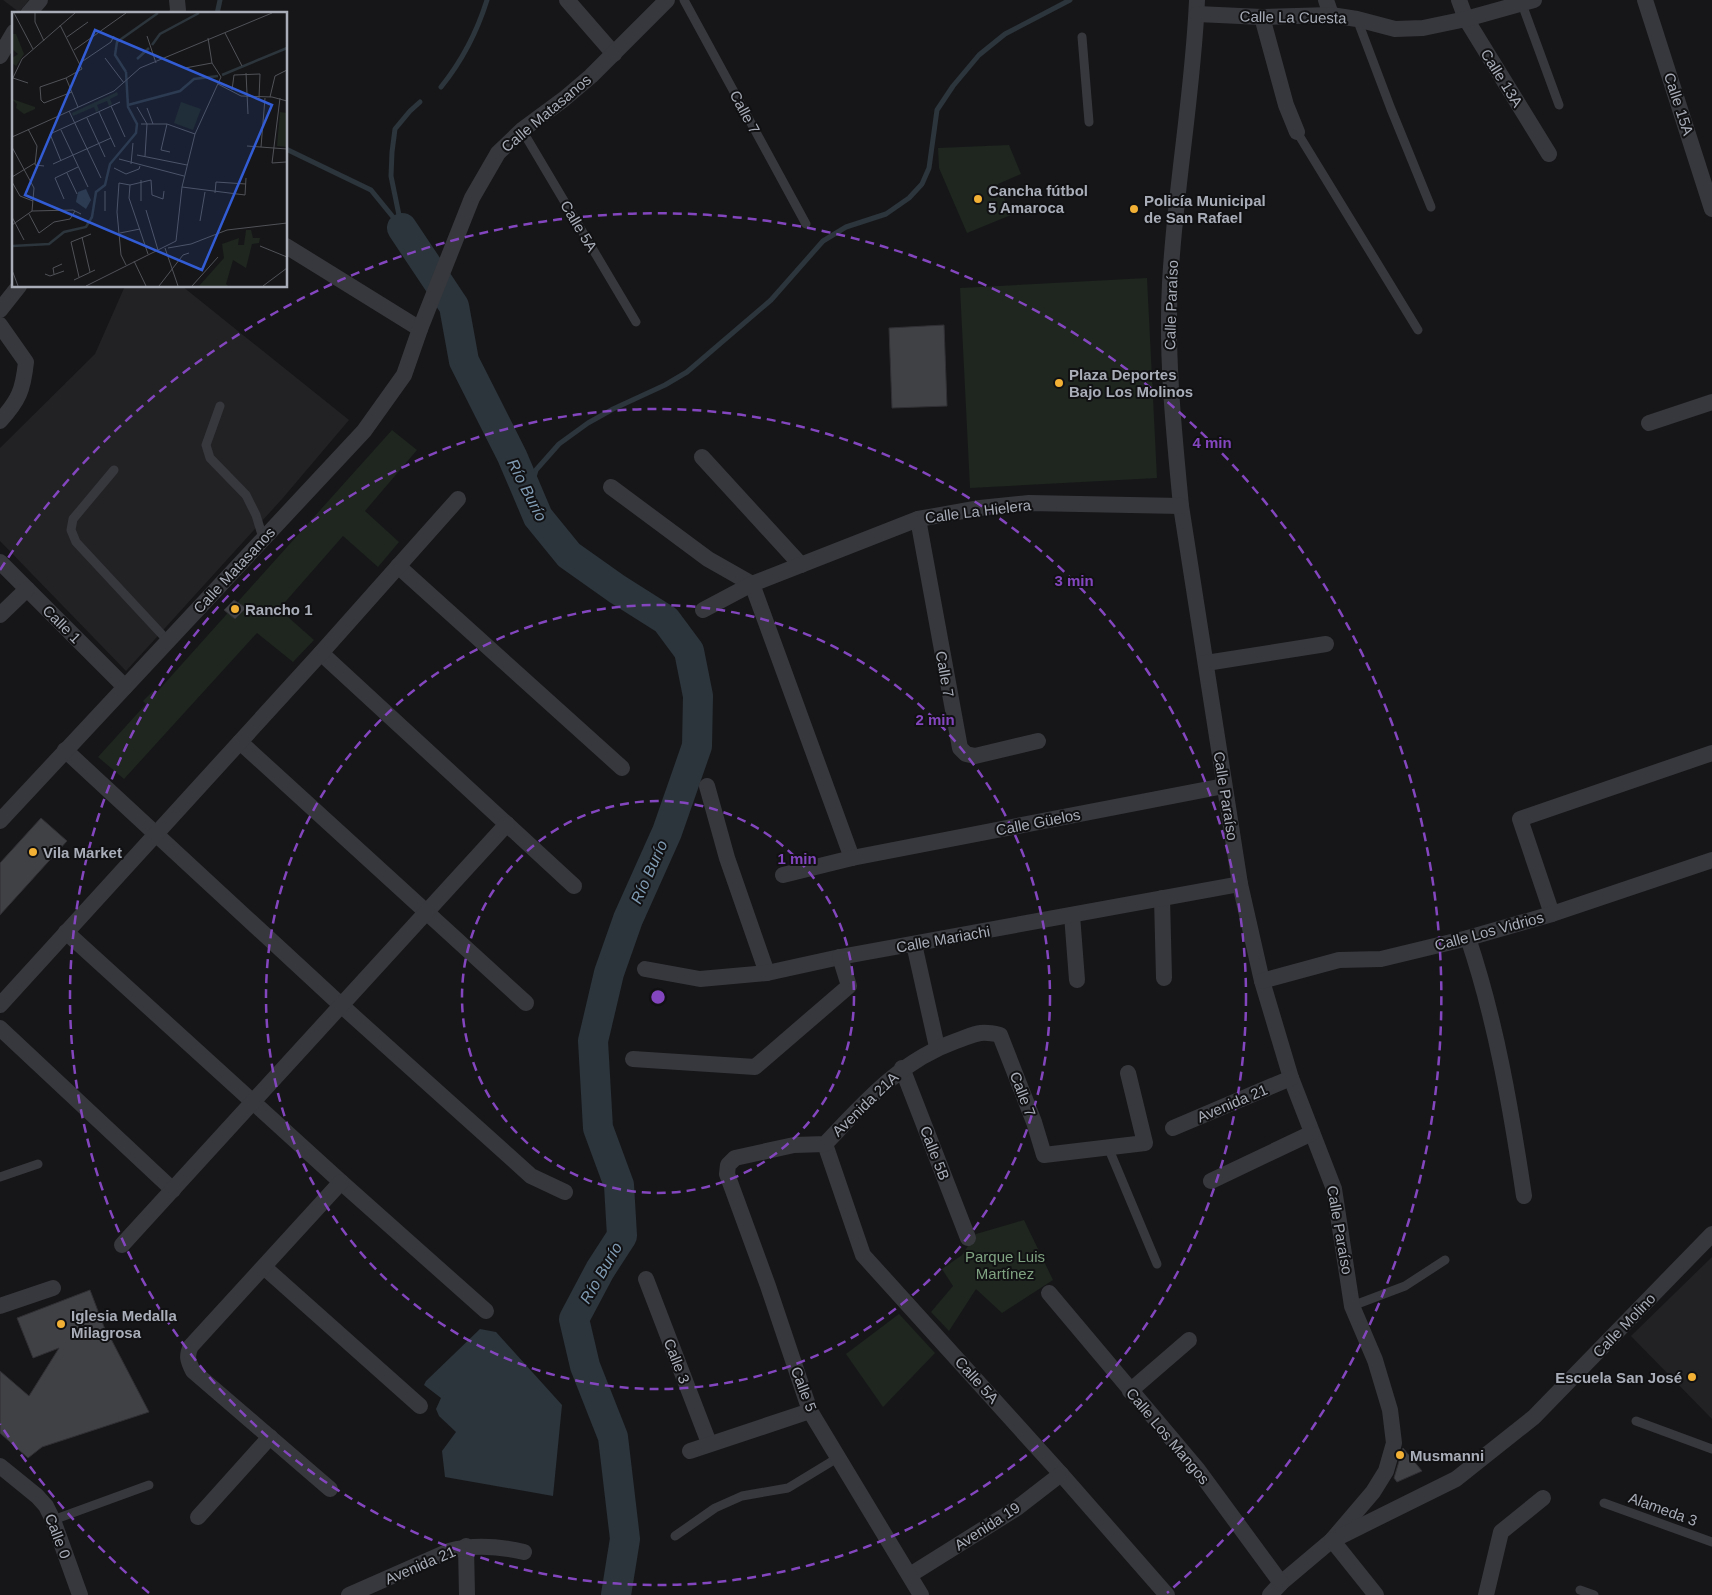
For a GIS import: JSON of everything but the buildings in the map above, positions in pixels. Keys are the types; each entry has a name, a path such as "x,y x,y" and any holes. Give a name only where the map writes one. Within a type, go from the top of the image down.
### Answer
{"street":[{"path":"30,12 40,0"},
{"path":"566,0 614,54"},
{"name":"Calle Matasanos","path":"0,821 364,431 404,376 472,198 498,153 522,130 564,99 614,54 667,0"},
{"name":"Calle 13A","path":"1459,0 1466,19 1549,154"},
{"name":"Calle 15A","path":"1645,0 1712,209"},
{"name":"Calle La Cuesta","path":"1197,7 1262,17 1329,7 1357,19 1395,29 1423,28 1466,19 1528,2"},
{"name":"Calle Paraíso","path":"1197,7 1170,282 1169,339 1181,506 1240,884 1262,981 1291,1078 1334,1189 1352,1306 1375,1360 1390,1410 1394,1443 1386,1471 1373,1492 1332,1540"},
{"path":"1262,17 1286,105 1298,132"},
{"path":"0,56 12,35"},
{"path":"288,247 420,330"},
{"path":"0,310 17,288"},
{"path":"0,325 26,362 24,386 13,407 0,421"},
{"path":"1649,422 1712,402"},
{"path":"702,457 801,565"},
{"path":"611,487 708,559 752,584 852,858"},
{"path":"0,1005 321,653 458,499"},
{"name":"Calle La Hielera","path":"703,610 752,584 918,519 980,508 1029,503 1181,506"},
{"name":"Calle 7","path":"918,519 960,748 966,754 975,756 1038,741"},
{"name":"Calle 1","path":"0,562 125,686"},
{"path":"398,566 622,768"},
{"path":"0,615 27,589"},
{"path":"1206,663 1326,644"},
{"path":"321,653 574,886"},
{"path":"240,742 526,1003"},
{"path":"65,750 342,1006 531,1176 565,1192"},
{"path":"1552,914 1520,819 1712,753"},
{"path":"708,786 727,858 767,973"},
{"name":"Calle Güelos","path":"783,875 852,858 1224,786"},
{"path":"122,1245 507,824"},
{"name":"Calle Los Vidrios","path":"1262,981 1339,960 1381,959 1468,938 1552,914 1712,860"},
{"name":"Calle Mariachi","path":"645,969 700,978 767,973 840,957 1240,884"},
{"path":"1162,898 1164,978"},
{"path":"1072,915 1077,980"},
{"path":"66,932 486,1311"},
{"path":"1468,938 1478,966 1509,1099 1524,1196"},
{"path":"914,944 937,1047"},
{"path":"633,1059 755,1067 849,986 840,957"},
{"path":"0,1028 173,1190"},
{"name":"Avenida 21A","path":"728,1165 735,1158 786,1147 825,1144 884,1082 902,1068 937,1047 983,1031 1000,1035"},
{"name":"Calle 7","path":"1000,1035 1034,1122 1044,1155 1108,1147"},
{"name":"Calle 5B","path":"902,1068 968,1238"},
{"path":"1108,1147 1145,1143 1128,1073"},
{"name":"Avenida 21","path":"1173,1128 1291,1078"},
{"path":"1211,1181 1312,1133"},
{"name":"Calle 5A","path":"825,1144 863,1254 1167,1595"},
{"name":"Calle 5","path":"728,1165 727,1174 768,1286 810,1410 922,1595"},
{"path":"330,1489 193,1371 187,1354 192,1346 341,1182"},
{"name":"Calle Molino","path":"1332,1540 1456,1479 1534,1417 1712,1234"},
{"path":"264,1267 420,1406"},
{"name":"Calle 3","path":"646,1279 709,1443"},
{"path":"0,1306 53,1288"},
{"name":"Calle Los Mangos","path":"1049,1293 1198,1470 1281,1583"},
{"path":"1130,1391 1189,1340"},
{"path":"690,1450 810,1410"},
{"path":"198,1517 270,1437"},
{"name":"Calle 0","path":"0,1466 37,1496 46,1506 53,1520 80,1595"},
{"name":"Avenida 19","path":"910,1575 1018,1508 1061,1474"},
{"path":"1486,1595 1501,1532 1543,1498"},
{"path":"1270,1595 1281,1583 1332,1540 1376,1595"},
{"path":"466,1546 467,1595"},
{"name":"Avenida 21","path":"349,1595 449,1551 466,1546 501,1547 524,1552"}],"lane":[{"name":"Calle 7","path":"684,0 806,224"},
{"path":"1528,2 1559,105"},
{"path":"1357,19 1431,207"},
{"path":"1082,37 1089,122"},
{"name":"Calle 5A","path":"522,130 636,322"},
{"path":"1298,132 1418,330"},
{"path":"220,406 206,445 210,458 246,495 256,515 263,538"},
{"path":"114,470 73,519 71,530 76,542 168,641"},
{"path":"1108,1147 1157,1264"},
{"path":"0,1177 38,1164"},
{"path":"1352,1306 1405,1286 1444,1260"},
{"path":"1636,1422 1712,1449"},
{"path":"675,1536 715,1508 742,1496 788,1488 839,1456"},
{"path":"53,1520 150,1485"},
{"name":"Alameda 3","path":"1604,1503 1712,1542"},
{"path":"1580,1590 1594,1595"}],"shaded area":[{"path":"3,0 29,0 19,12"},
{"path":"124,288 184,288 349,420 282,499 126,671 0,541 0,448 95,354"},
{"name":"Escuela San José","path":"1712,1257 1712,1419 1631,1336"},
{"path":"480,1329 496,1332 562,1405 553,1496 445,1477 442,1451 456,1432 439,1416 436,1409 441,1398 424,1385"}],"green space":[{"name":"Cancha fútbol 5 Amaroca","path":"1009,145 1021,174 998,184 1011,215 967,233 939,168 938,148"},
{"name":"Plaza Deportes Bajo Los Molinos","path":"1147,278 1157,478 970,488 960,288"},
{"path":"392,430 417,450 365,511 399,542 378,567 343,536 279,609 314,640 293,662 257,633 124,779 98,757 146,704 143,701 153,691 156,693"},
{"name":"Parque Luis Martínez","path":"1024,1220 1053,1280 1002,1313 976,1289 949,1331 931,1312 953,1286 942,1269 962,1255 976,1234"},
{"path":"899,1314 935,1353 883,1407 846,1354"}],"waterway":[{"path":"217,12 220,0"},
{"path":"441,87 456,67 468,46 487,0"},
{"path":"529,495 536,470 559,444 588,423 687,372 771,300 823,241 846,227 886,214 909,198 922,184 929,168 937,110 953,86 979,55 1005,34 1070,0"},
{"path":"401,225 391,176 395,129 420,102"},
{"path":"288,150 371,190 402,228"},
{"name":"Río Burío","path":"402,228 454,306 464,361 512,456 538,517 569,555 617,589 666,620 689,651 698,696 697,746 667,832 628,919 609,973 593,1041 598,1128 619,1185 622,1236 600,1270 574,1319 585,1366 613,1437 625,1539 616,1595"}],"place":[{"name":"Cancha fútbol 5 Amaroca","path":"978,199"},
{"name":"Policía Municipal de San Rafael","path":"1134,209"},
{"name":"Plaza Deportes Bajo Los Molinos","path":"1059,383"},
{"name":"Rancho 1","path":"235,609"},
{"name":"Vila Market","path":"33,852"},
{"name":"Iglesia Medalla Milagrosa","path":"61,1324"},
{"name":"Escuela San José","path":"1692,1377"},
{"name":"Musmanni","path":"1400,1455"}]}
